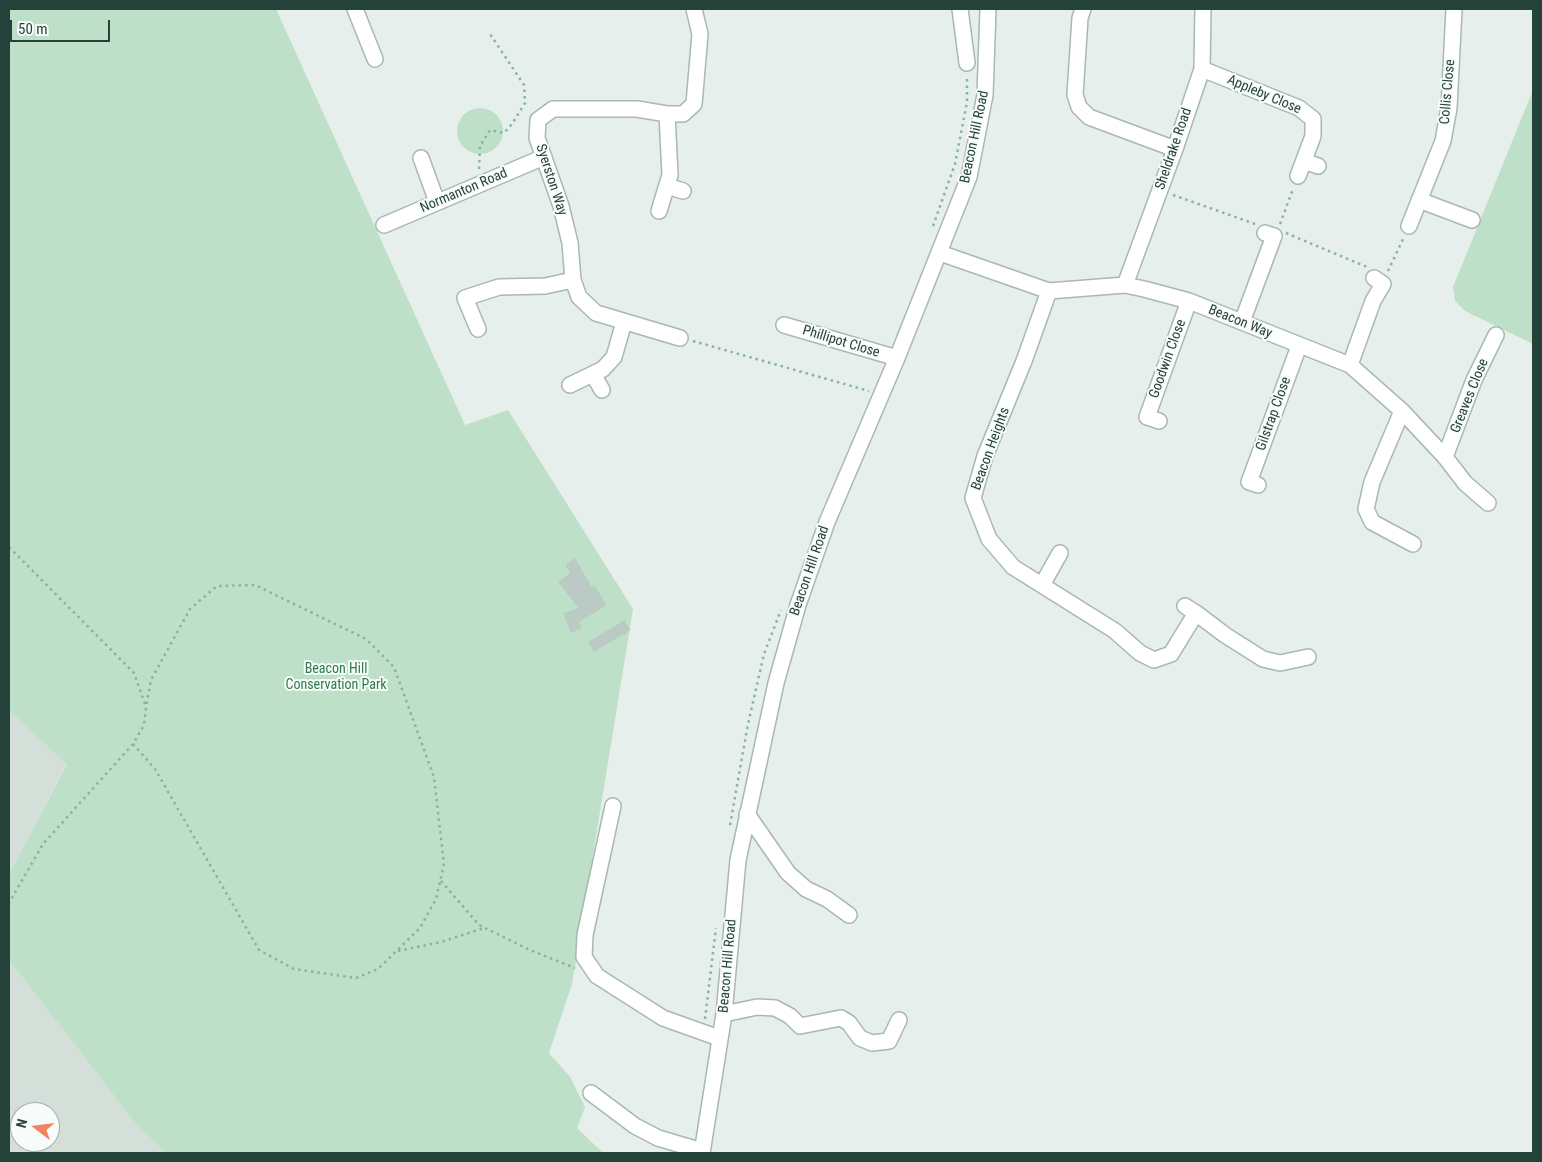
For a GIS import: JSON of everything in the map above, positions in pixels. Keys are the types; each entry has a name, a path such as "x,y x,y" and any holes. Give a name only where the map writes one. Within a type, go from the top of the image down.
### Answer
{"street":[{"name":"Syerston Way","path":"680,338 596,313 579,297 573,280 570,242 561,206 537,138 538,120 552,109 637,109 667,114 683,114 694,104 700,34 694,9"},
{"path":"960,9 967,62"},
{"name":"Beacon Hill Road","path":"702,1152 724,1014 738,860 766,720 798,605 827,522 897,358 969,177 985,95 988,9"},
{"path":"1083,9 1080,18 1075,95 1079,107 1089,116 1175,150"},
{"name":"Sheldrake Road","path":"1125,285 1175,150 1202,69 1203,9"},
{"name":"Collis Close","path":"1409,226 1442,141 1450,108 1454,9"},
{"path":"357,13 375,58"},
{"name":"Appleby Close","path":"1202,69 1300,108 1313,119 1314,136 1298,176"},
{"path":"659,211 670,175 667,114"},
{"name":"Normanton Road","path":"384,225 544,157"},
{"path":"421,158 437,202"},
{"path":"1304,161 1318,166"},
{"path":"667,186 683,191"},
{"path":"1419,200 1472,220"},
{"path":"1242,322 1274,236"},
{"name":"Beacon Way","path":"940,253 1048,291 1125,285 1189,301 1350,365 1402,411 1445,457 1465,483 1488,504"},
{"path":"478,329 462,290 545,286 573,280"},
{"path":"1350,365 1374,301 1379,280"},
{"name":"Beacon Heights","path":"1048,291 1024,361 985,456 974,498 989,539 1013,567 1115,631 1140,653 1154,660 1171,654 1196,613 1225,635 1263,659 1280,663 1308,657"},
{"name":"Goodwin Close","path":"1147,417 1189,301"},
{"path":"570,385 603,369 614,357 624,322"},
{"name":"Phillipot Close","path":"784,325 897,358"},
{"name":"Greaves Close","path":"1445,457 1474,380 1496,335"},
{"name":"Gilstrap Close","path":"1248,482 1299,346"},
{"path":"593,374 602,390"},
{"path":"1402,411 1372,482 1366,509 1372,522 1413,544"},
{"path":"1042,586 1060,554"},
{"path":"613,806 585,935 584,956 597,976 663,1018 719,1038"},
{"path":"747,814 788,873 806,889 827,899 849,915"},
{"path":"724,1014 757,1007 775,1008 782,1011 800,1026 841,1018 849,1023 860,1038 872,1043 889,1041 899,1020"},
{"path":"591,1093 634,1126 658,1138 702,1152"}],"path":[{"path":"482,183 479,169 480,146 490,130 504,133 525,103 524,85 490,34"},
{"path":"1298,176 1278,230 1379,280 1409,226"},
{"path":"1160,190 1262,226 1274,236"},
{"path":"680,338 881,395"},
{"path":"9,548 134,673 146,707"},
{"path":"9,903 42,844 133,744 144,725 151,680 190,609 218,586 255,585 366,639 394,667 434,777 444,864 436,899 420,928 378,970 356,978 294,968 259,950 155,768 133,744"},
{"path":"441,881 479,925 530,950 597,976"},
{"path":"396,951 441,942 484,928"}],"shaded area":[{"path":"9,711 67,763 9,874"},
{"path":"9,960 136,1124 166,1153 9,1153"}],"green space":[{"name":"Beacon Hill Conservation Park","path":"9,9 276,9 465,425 508,410 633,609 572,984 549,1053 570,1077 585,1107 577,1128 603,1153 166,1153 136,1124 9,960 9,874 67,764 9,711"},
{"path":"1533,90 1533,344 1465,311 1455,301 1453,287"},
{"path":"480,108 493,112 499,118 503,131 499,144 493,150 480,154 467,150 461,144 457,131 461,118 467,112"}],"building":[{"path":"575,559 591,587 594,586 606,605 578,622 581,628 571,632 564,614 579,608 559,582 571,573 566,565"},
{"path":"624,621 630,630 594,651 589,642"}]}
